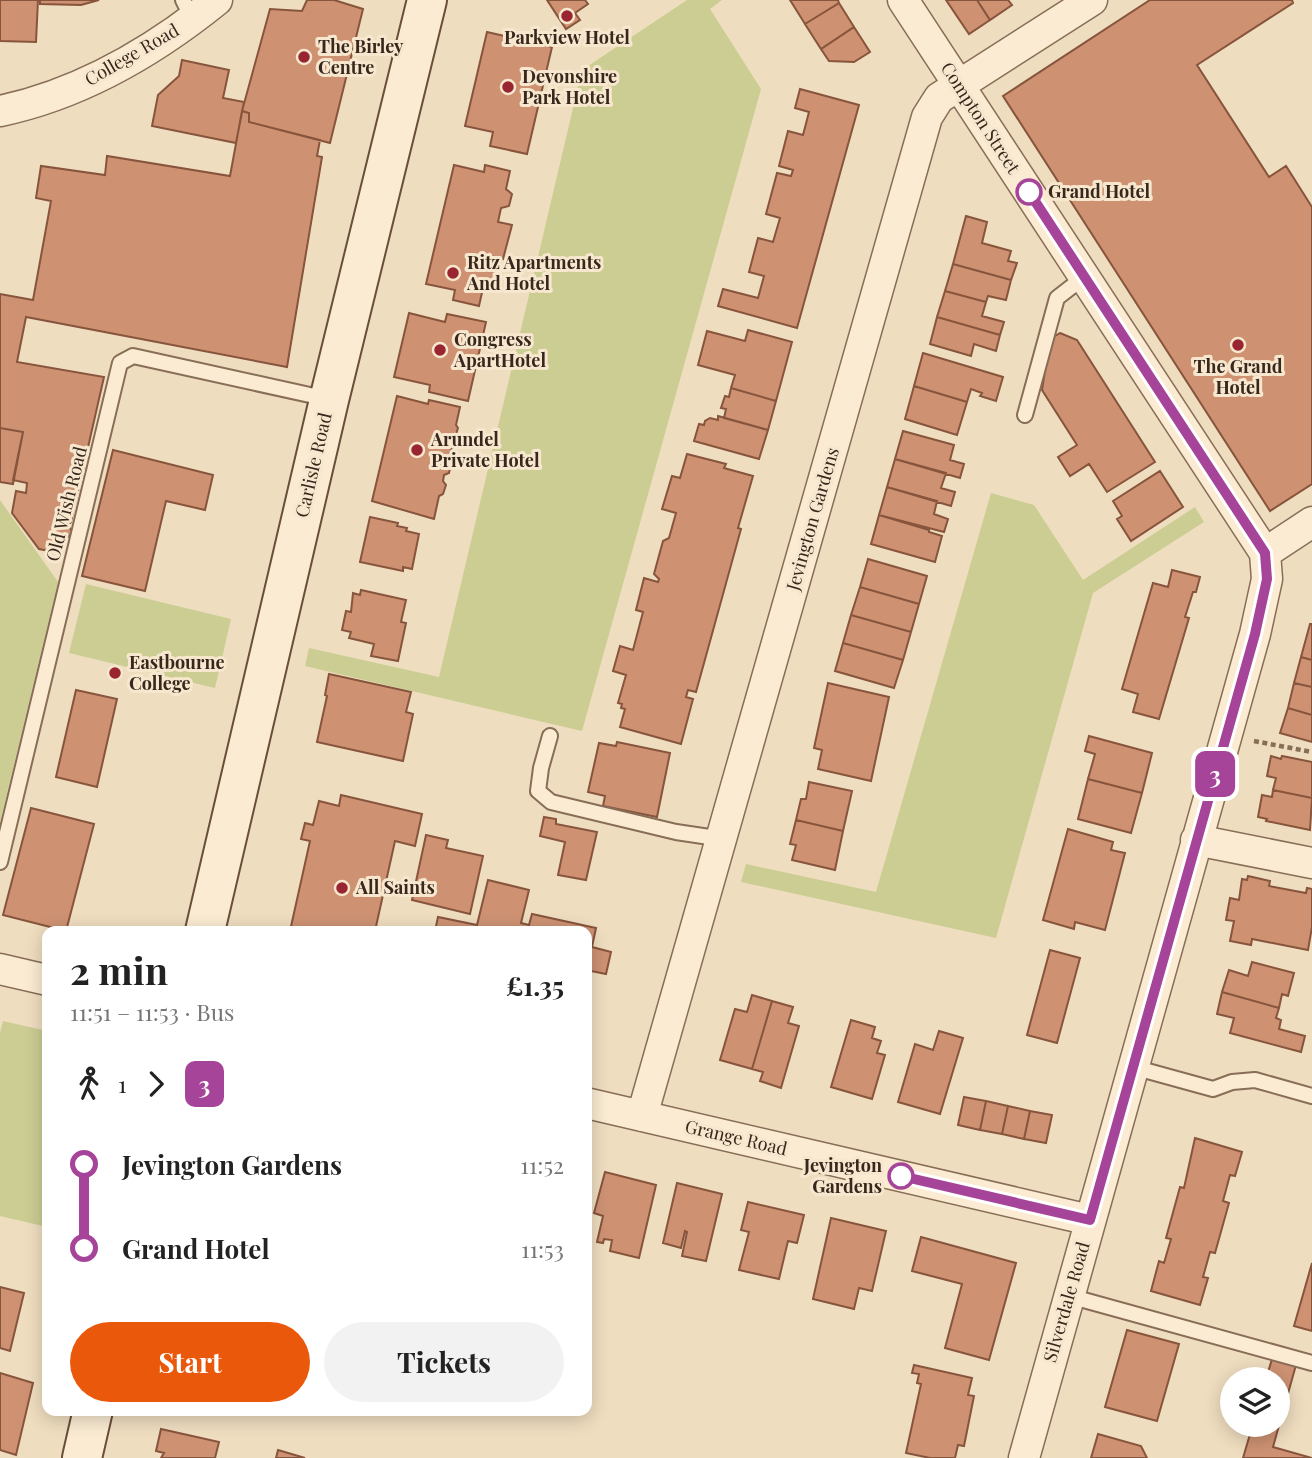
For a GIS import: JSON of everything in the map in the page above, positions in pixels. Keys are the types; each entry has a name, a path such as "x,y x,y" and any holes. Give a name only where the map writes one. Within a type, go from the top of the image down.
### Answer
{"street":[{"name":"College Road","path":"0,111 60,94 105,75 188,10 217,0"},
{"name":"Carlisle Road","path":"206,926 329,400 427,0"},
{"name":"Compton Street","path":"903,0 1265,553"},
{"name":"Jevington Gardens","path":"642,1116 927,117 939,98 1092,0"},
{"path":"1265,553 1312,522"},
{"name":"Silverdale Road","path":"1024,1458 1262,606 1267,579 1265,553"},
{"path":"1196,840 1312,863"},
{"path":"0,970 42,979"},
{"name":"Grange Road","path":"592,1104 1090,1220"},
{"path":"82,1458 92,1416"}],"lane":[{"path":"1025,415 1057,298 1084,277"},
{"name":"Old Wish Road","path":"0,862 120,363 133,356 329,400"},
{"path":"550,736 538,791 551,802 676,832 723,839"},
{"path":"1133,1067 1213,1089 1233,1082 1255,1080 1312,1096"},
{"path":"1069,1296 1312,1363"}],"path":[{"path":"1226,736 1312,752"}],"green space":[{"path":"687,0 722,0 710,9 761,89 582,731 305,666 309,648 439,677 582,70"},
{"path":"991,493 1034,505 1083,580 1195,507 1204,522 1093,593 996,938 741,882 746,864 876,892"},
{"path":"0,500 58,582 0,822"},
{"path":"86,584 231,619 215,688 69,653"},
{"path":"3,1021 42,1030 42,1226 0,1216 0,1033"}],"building":[{"path":"0,0 38,0 36,42 0,41"},
{"path":"40,0 99,0 81,5 40,4"},
{"name":"The Birley Centre","path":"307,0 334,0 363,9 330,143 249,122 249,113 242,111 270,9 302,11"},
{"name":"Parkview Hotel","path":"547,0 585,0 588,4 575,13 580,20 566,29"},
{"path":"790,0 838,0 839,3 805,24"},
{"path":"946,0 977,0 990,20 969,34"},
{"path":"977,0 1008,0 1012,5 990,20"},
{"name":"The Grand Hotel","path":"1150,0 1292,0 1293,3 1197,65 1269,177 1286,166 1312,207 1312,484 1270,511 1003,96"},
{"path":"839,3 854,27 821,49 805,24"},
{"path":"854,27 870,52 854,62 829,61 821,49"},
{"name":"Devonshire Park Hotel","path":"487,32 552,47 527,154 490,146 493,132 465,126"},
{"path":"182,60 229,70 223,98 244,102 236,143 152,126 158,95 179,76"},
{"path":"800,89 859,105 797,328 718,306 723,289 758,298 764,276 749,272 758,238 773,242 780,218 766,214 777,173 791,176 793,170 779,166 788,131 803,135 809,112 795,108"},
{"path":"242,111 249,113 249,122 320,140 317,156 322,157 287,367 26,317 17,362 104,377 71,522 68,525 73,533 49,551 39,549 12,513 16,491 26,493 27,483 13,480 23,432 0,428 0,294 33,300 51,201 36,198 41,166 105,175 107,156 230,176"},
{"path":"454,165 484,172 485,165 510,171 506,189 512,194 509,206 501,208 498,222 512,225 503,259 490,256 488,266 496,272 494,282 483,288 479,306 453,300 455,290 426,284"},
{"path":"966,216 987,222 982,243 1011,251 1008,261 1017,263 1011,280 953,264"},
{"path":"953,264 1011,280 1006,300 988,296 986,302 945,291"},
{"path":"945,291 986,302 982,316 1004,322 1000,335 937,317"},
{"name":"Congress ApartHotel","path":"409,313 445,322 447,314 486,322 468,401 429,392 430,385 394,377"},
{"path":"937,317 1000,335 996,351 974,344 971,356 930,344"},
{"path":"748,330 792,342 776,401 731,388 735,375 698,365 707,331 745,341"},
{"path":"1060,333 1077,340 1155,462 1107,492 1089,464 1070,476 1058,457 1077,445 1042,390 1050,339"},
{"path":"923,353 1003,377 996,401 980,396 982,393 971,389 967,402 914,386"},
{"path":"914,386 967,402 957,435 905,419"},
{"path":"731,388 776,401 768,430 724,418 726,409 721,408 725,396 729,397"},
{"name":"Arundel Private Hotel","path":"397,396 428,404 429,400 460,407 456,425 458,428 448,460 451,464 449,473 444,475 443,481 446,485 443,494 439,496 434,519 372,501"},
{"path":"718,416 768,430 759,459 694,441 699,424 704,425 710,418 718,420"},
{"path":"0,428 23,432 13,484 0,482"},
{"path":"903,431 954,445 950,460 964,464 960,478 895,459"},
{"path":"113,450 213,475 205,510 166,501 145,591 82,576"},
{"path":"687,454 726,464 724,468 753,476 696,692 688,690 686,697 693,699 681,744 620,727 625,709 618,703 626,675 613,671 620,646 633,650 643,612 636,610 644,578 658,582 659,579 654,574 663,541 669,538 676,513 662,509 672,476 680,478"},
{"path":"895,459 946,473 941,488 955,492 951,506 887,487"},
{"path":"1160,471 1183,507 1131,541 1117,519 1122,516 1113,501"},
{"path":"887,487 937,501 934,514 948,519 944,532 879,515"},
{"path":"879,515 942,536 935,562 871,544"},
{"path":"370,517 398,523 397,526 407,528 406,531 419,534 412,569 403,567 403,571 360,562"},
{"path":"868,559 927,576 919,604 860,587"},
{"path":"1172,570 1200,577 1185,617 1189,618 1159,719 1133,712 1138,694 1122,689 1153,583 1168,587"},
{"path":"860,587 919,604 911,632 851,615"},
{"path":"361,590 406,600 401,622 406,623 398,661 371,656 374,644 349,638 351,632 342,630 346,611 351,612 353,593 360,595"},
{"path":"851,615 911,632 903,660 843,643"},
{"path":"1312,624 1312,660 1301,657"},
{"path":"843,643 903,660 894,688 835,671"},
{"path":"1301,657 1312,660 1312,687 1294,683"},
{"path":"329,674 411,692 406,712 413,714 403,761 317,742"},
{"path":"828,683 889,697 871,781 818,769 822,750 814,748"},
{"path":"1294,683 1312,687 1312,715 1288,708"},
{"path":"76,690 117,699 97,787 56,777"},
{"path":"1288,708 1312,715 1312,742 1280,733"},
{"path":"1089,736 1152,753 1142,793 1088,779 1095,754 1085,751"},
{"path":"617,742 670,753 657,817 603,806 605,796 588,792 599,743 616,746"},
{"path":"1271,756 1312,762 1312,798 1273,790 1276,778 1267,776"},
{"path":"1088,779 1142,793 1131,833 1078,819"},
{"path":"809,782 852,791 843,831 796,820 801,799 806,799"},
{"path":"1273,790 1312,798 1310,830 1258,817 1262,795 1272,797"},
{"name":"All Saints","path":"341,795 422,814 415,846 395,841 376,926 291,926 310,841 301,839 305,823 313,825 319,801 339,806"},
{"path":"31,808 94,824 67,926 46,926 3,915"},
{"path":"544,817 556,819 556,824 597,832 586,880 558,875 565,842 540,836"},
{"path":"796,820 843,831 835,870 792,860 796,845 790,844"},
{"path":"1068,829 1113,842 1111,850 1125,853 1105,930 1075,922 1074,929 1043,920"},
{"path":"426,835 448,840 446,848 483,856 470,914 412,900"},
{"path":"1248,876 1270,881 1269,886 1306,893 1307,888 1312,889 1312,927 1308,950 1252,939 1251,945 1230,941 1234,921 1226,920 1230,898 1239,900 1242,879 1247,880"},
{"path":"488,880 529,890 521,923 529,925 532,914 587,926 436,926 438,917 477,925"},
{"path":"592,927 596,928 592,947"},
{"path":"592,947 611,952 606,974 592,971"},
{"path":"1050,950 1080,958 1057,1043 1027,1035"},
{"path":"1252,962 1294,973 1288,996 1282,994 1279,1008 1222,992 1229,970 1248,976"},
{"path":"1222,992 1279,1008 1276,1018 1281,1020 1279,1029 1305,1036 1301,1052 1230,1033 1234,1018 1217,1014"},
{"path":"752,995 772,1001 752,1069 720,1060 735,1009 747,1012"},
{"path":"772,1001 793,1007 788,1023 799,1026 781,1088 760,1081 763,1072 752,1069"},
{"path":"851,1020 875,1027 872,1038 881,1041 877,1053 885,1055 872,1099 831,1087"},
{"path":"939,1031 963,1038 940,1114 898,1102 915,1044 933,1050"},
{"path":"964,1097 986,1101 980,1130 958,1125"},
{"path":"986,1101 1008,1106 1002,1134 980,1130"},
{"path":"1008,1106 1030,1111 1024,1139 1002,1134"},
{"path":"1030,1111 1052,1115 1046,1143 1024,1139"},
{"path":"1195,1138 1242,1152 1235,1176 1230,1175 1223,1201 1229,1203 1215,1253 1210,1252 1203,1277 1208,1278 1200,1305 1151,1291 1159,1261 1164,1263 1171,1239 1166,1238 1180,1187 1184,1188"},
{"path":"605,1172 656,1185 639,1258 610,1251 612,1240 597,1242 603,1216 594,1213"},
{"path":"677,1183 722,1194 706,1261 682,1256 687,1232 685,1231 681,1248 663,1243"},
{"path":"748,1202 804,1215 797,1243 788,1241 779,1279 739,1270 749,1232 741,1230"},
{"path":"831,1218 886,1231 872,1291 859,1288 854,1309 813,1299"},
{"path":"921,1237 1016,1263 989,1360 945,1348 962,1284 912,1271"},
{"path":"1312,1263 1312,1331 1294,1326"},
{"path":"0,1287 24,1293 10,1351 0,1348"},
{"path":"1127,1330 1179,1344 1157,1421 1105,1407"},
{"path":"1272,1359 1296,1365 1290,1386 1290,1367 1270,1367"},
{"path":"914,1365 972,1378 968,1395 974,1396 964,1446 958,1445 955,1458 930,1458 906,1453 921,1384 917,1383 919,1374 912,1373"},
{"path":"0,1373 33,1383 16,1455 0,1450"},
{"path":"161,1429 219,1442 215,1458 161,1458 164,1453 156,1451"},
{"path":"1098,1434 1141,1446 1147,1458 1091,1458"},
{"path":"1249,1437 1276,1437 1273,1447 1312,1458 1243,1458"},
{"path":"278,1450 305,1458 276,1458"}],"bus line":[{"name":"3","path":"901,1176 1090,1220 1255,634 1267,579 1265,553 1029,192"}],"place":[{"name":"Parkview Hotel","path":"567,16"},
{"name":"The Birley Centre","path":"304,57"},
{"name":"Devonshire Park Hotel","path":"508,87"},
{"name":"Grand Hotel","path":"1029,192"},
{"name":"Ritz Apartments And Hotel","path":"453,273"},
{"name":"The Grand Hotel","path":"1238,345"},
{"name":"Congress ApartHotel","path":"440,350"},
{"name":"Arundel Private Hotel","path":"417,450"},
{"name":"Eastbourne College","path":"115,673"},
{"name":"All Saints","path":"342,888"},
{"name":"Jevington Gardens","path":"901,1176"}]}
